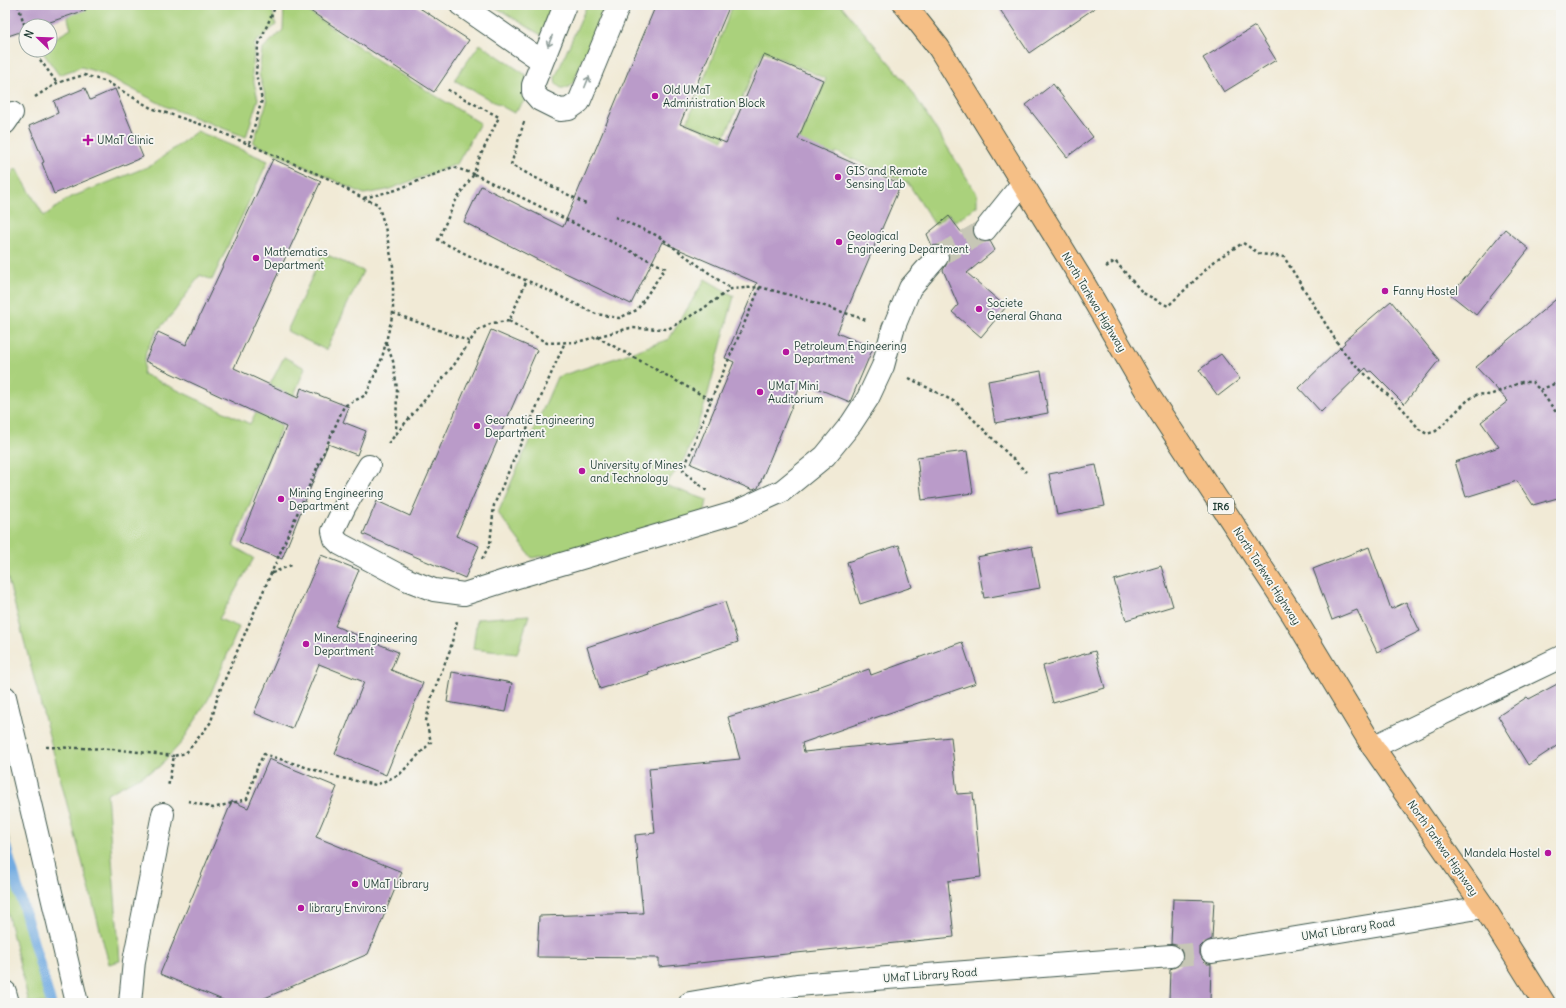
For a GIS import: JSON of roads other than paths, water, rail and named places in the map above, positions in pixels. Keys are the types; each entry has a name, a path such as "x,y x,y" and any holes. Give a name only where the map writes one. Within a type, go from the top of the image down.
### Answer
{"main road":[{"name":"North Tarkwa Highway","path":"905,5 939,48 1082,280 1148,394 1293,615 1373,747 1484,907 1544,1003"}],"street":[{"path":"461,5 542,61"},
{"path":"565,5 534,80 533,92 540,100 560,110 569,109 579,102 619,5"},
{"path":"984,230 1022,184"},
{"path":"369,466 345,506 333,532 335,540 408,580 434,590 464,594 734,513 782,491 825,456 855,418 868,398 884,366 893,329 910,288 937,257"},
{"path":"1373,747 1561,657"},
{"path":"5,697 14,728 77,1003"},
{"path":"130,1003 134,961 165,804"},
{"name":"UMaT Library Road","path":"1212,952 1484,907"},
{"name":"UMaT Library Road","path":"690,1003 797,985 1170,956"},
{"path":"5,992 8,1003"}],"waterway":[{"path":"5,843 51,1003"}],"tunnel":[{"path":"937,257 985,230"},
{"path":"1171,956 1212,952"}],"place":[{"name":"Old UMaT Administration Block","path":"655,96"},
{"name":"UMaT Clinic","path":"88,140"},
{"name":"GIS and Remote Sensing Lab","path":"838,177"},
{"name":"Geological Engineering Department","path":"839,242"},
{"name":"Mathematics Department","path":"256,258"},
{"name":"Fanny Hostel","path":"1385,291"},
{"name":"Societe General Ghana","path":"979,309"},
{"name":"Petroleum Engineering Department","path":"786,352"},
{"name":"UMaT Mini Auditorium","path":"760,392"},
{"name":"Geomatic Engineering Department","path":"477,426"},
{"name":"University of Mines and Technology","path":"582,471"},
{"name":"Mining Engineering Department","path":"281,499"},
{"name":"Minerals Engineering Department","path":"306,644"},
{"name":"Mandela Hostel","path":"1548,853"},
{"name":"UMaT Library","path":"355,884"},
{"name":"library Environs","path":"301,908"}]}
